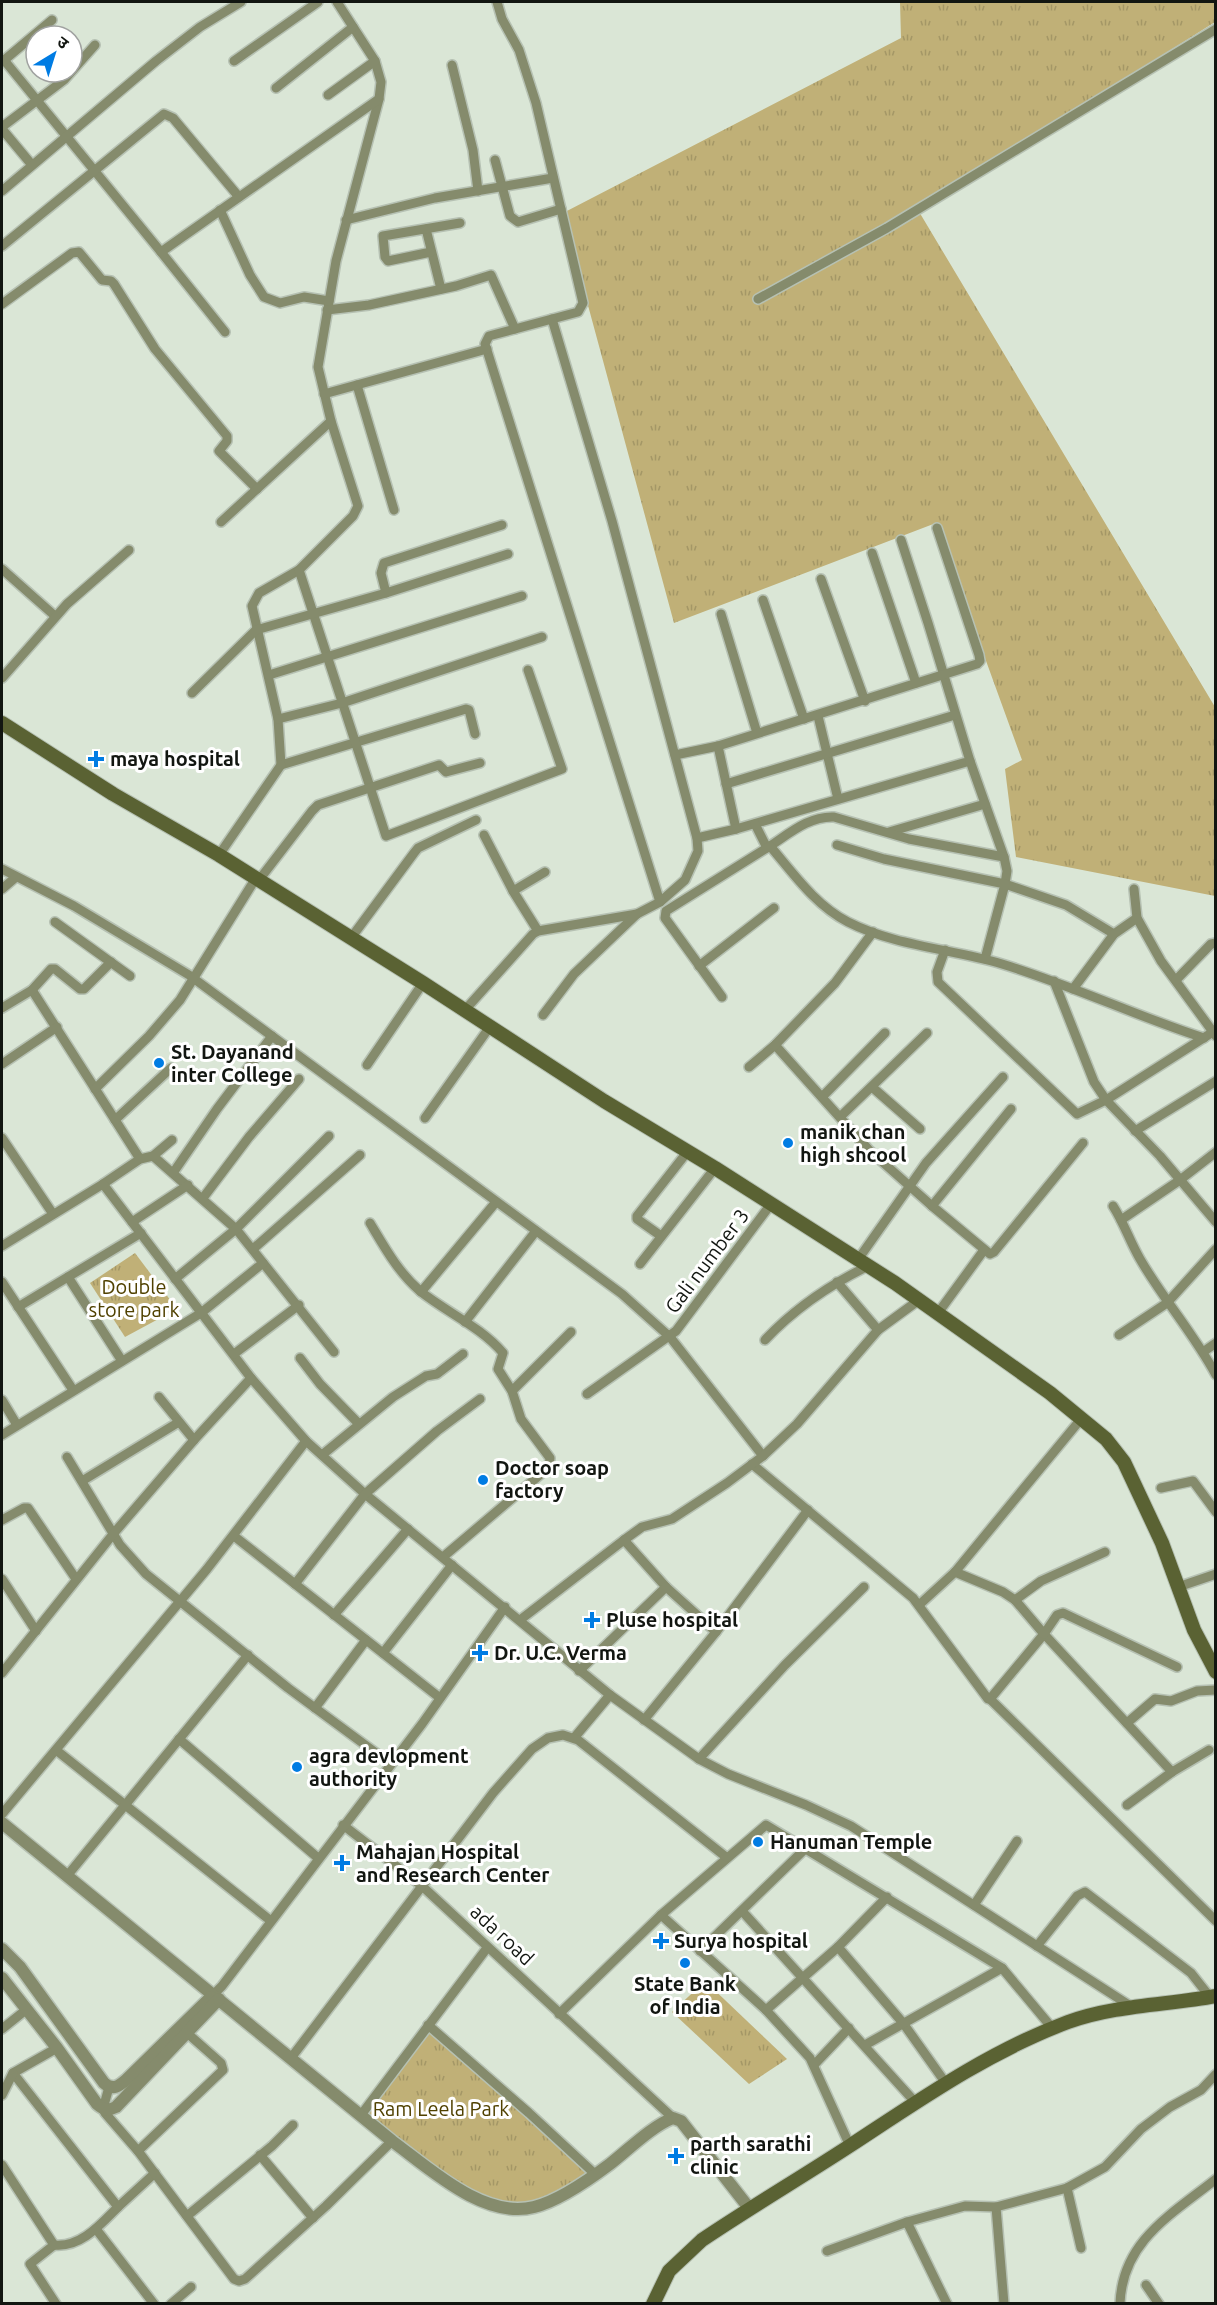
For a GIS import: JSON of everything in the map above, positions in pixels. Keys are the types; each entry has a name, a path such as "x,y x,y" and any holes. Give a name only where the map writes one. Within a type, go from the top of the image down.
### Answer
{"main road":[{"path":"4,729 219,855 423,983 604,1101 715,1168 919,1300 1050,1393 1106,1439 1124,1462 1162,1543 1194,1630 1215,1672"},
{"path":"653,2304 669,2271 702,2240 945,2082 1019,2043 1080,2019 1132,2007 1185,2002 1213,1996"}],"street":[{"path":"2,191 156,61 200,27 242,2"},
{"path":"234,61 318,2"},
{"path":"219,855 281,765 278,720 269,675 256,630 252,606 254,599 259,592 299,570 353,516 358,506 331,421 318,367 346,220 379,99 381,82 375,62 337,2"},
{"path":"497,2 502,19 519,50 536,103 584,303 578,312 489,336 485,344 660,902"},
{"path":"52,20 3,61 68,137 225,332"},
{"path":"276,88 353,27"},
{"path":"758,299 888,228 1215,29"},
{"path":"32,165 2,128 64,80 95,45"},
{"path":"328,94 375,62"},
{"path":"452,66 473,150 478,191"},
{"path":"160,252 379,99"},
{"path":"2,246 160,116 169,115 239,198"},
{"path":"495,160 510,216 515,221 561,209"},
{"path":"346,220 435,198 553,178"},
{"path":"220,210 250,275 264,297 280,303 304,297 328,305 369,305 491,275 514,329"},
{"path":"431,252 388,261 385,257 384,235 460,223"},
{"path":"426,229 441,289"},
{"path":"2,304 72,252 79,252 102,280 111,281 114,284 155,349 227,436 228,441 219,451 256,489"},
{"path":"543,1015 574,974 637,914 660,902 685,880 698,851 697,838 612,521 552,319"},
{"path":"324,394 487,349"},
{"path":"357,385 394,510"},
{"path":"221,522 331,421"},
{"path":"386,593 381,573 384,563 502,525"},
{"path":"675,755 718,746 818,716 977,664 980,661 937,528"},
{"path":"901,540 970,761 1004,857 1005,884 985,959"},
{"path":"2,678 55,616 129,550"},
{"path":"872,553 916,683"},
{"path":"192,693 256,630 386,593 508,554"},
{"path":"2,569 55,616"},
{"path":"299,570 384,835 388,836 561,771 562,767 528,670"},
{"path":"821,579 865,701"},
{"path":"269,675 522,596"},
{"path":"763,600 804,719"},
{"path":"721,614 757,733"},
{"path":"278,720 342,703 542,637"},
{"path":"281,765 466,709 469,710 475,734"},
{"path":"726,783 956,715"},
{"path":"818,716 829,752 838,799"},
{"path":"718,746 736,829"},
{"path":"697,838 755,824 970,761"},
{"path":"95,1089 165,1019 180,1000 257,879 312,811 326,802 439,765 446,772 480,763"},
{"path":"887,833 985,804"},
{"path":"722,997 665,918 666,911 800,826 823,816 834,817 887,833 1004,857"},
{"path":"351,939 418,848 476,820"},
{"path":"755,824 768,847 817,901 847,922 873,932 985,959 1053,981 1166,1026 1204,1038"},
{"path":"484,835 513,891 538,931"},
{"path":"837,845 884,859 1005,884 1066,905 1114,934"},
{"path":"2,869 74,906 193,978 622,1294 665,1341 762,1456"},
{"path":"513,891 545,872"},
{"path":"2,890 16,877"},
{"path":"945,950 937,972 938,982 1076,1114 1106,1100 1215,1032 1161,961 1137,918 1134,889"},
{"path":"699,966 774,908"},
{"path":"464,1011 529,937 538,931 637,914"},
{"path":"1073,989 1114,934 1137,918"},
{"path":"55,922 130,975"},
{"path":"749,1067 775,1045 835,983 873,932"},
{"path":"1176,980 1211,944 1215,943"},
{"path":"2,1008 32,990 53,969 80,989 87,988 111,962"},
{"path":"1053,981 1094,1082 1106,1100 1180,1180 1215,1222"},
{"path":"367,1065 423,983"},
{"path":"32,990 140,1159"},
{"path":"2,1064 57,1027"},
{"path":"425,1118 489,1028"},
{"path":"822,1097 885,1033"},
{"path":"840,1118 927,1033"},
{"path":"173,1173 217,1109 272,1036"},
{"path":"775,1045 869,1150 990,1254 1083,1143"},
{"path":"115,1120 171,1068"},
{"path":"765,1340 798,1308 862,1264 909,1185 941,1144 1003,1077"},
{"path":"203,1198 249,1137 299,1080"},
{"path":"1135,1131 1215,1081"},
{"path":"872,1086 920,1129"},
{"path":"932,1206 1011,1109"},
{"path":"175,1279 236,1228 329,1136"},
{"path":"2,1246 140,1159 153,1156 172,1140"},
{"path":"3,1144 53,1214"},
{"path":"661,1236 637,1216 688,1151"},
{"path":"1122,1220 1180,1180 1215,1152"},
{"path":"253,1249 360,1155"},
{"path":"153,1156 236,1228 334,1352"},
{"path":"640,1264 715,1168"},
{"path":"103,1184 251,1378 306,1441 365,1494 579,1671 699,1759 728,1774 814,1808 851,1826 1132,2007"},
{"path":"132,1222 188,1185"},
{"path":"421,1292 496,1202"},
{"name":"Gali number 3","path":"587,1394 665,1341 771,1204"},
{"path":"1113,1206 1140,1259 1167,1303 1203,1352 1215,1375"},
{"path":"370,1223 401,1273 421,1292 465,1322 503,1353 498,1369 512,1391 521,1419 550,1458 551,1464 443,1557"},
{"path":"465,1322 536,1232"},
{"path":"18,1307 141,1233"},
{"path":"1119,1335 1167,1303 1215,1249"},
{"path":"938,1313 984,1250"},
{"path":"2,1435 201,1312 263,1263"},
{"path":"68,1277 122,1360"},
{"path":"2,1282 73,1390"},
{"path":"837,1282 878,1330"},
{"path":"520,1620 642,1527 672,1519 762,1456 797,1424 878,1330 919,1300"},
{"path":"234,1354 299,1305"},
{"path":"512,1391 571,1332"},
{"path":"1203,1352 1215,1343"},
{"path":"322,1455 393,1397 426,1376 437,1374 463,1354"},
{"path":"300,1358 320,1384 359,1425"},
{"path":"2,1673 114,1533 251,1378"},
{"path":"159,1397 194,1440"},
{"path":"2,1400 17,1425"},
{"path":"295,1584 365,1494 437,1431 480,1400"},
{"path":"925,1601 955,1572 1081,1419"},
{"path":"81,1481 179,1422"},
{"path":"2,1814 234,1536 306,1441"},
{"path":"67,1457 120,1545 146,1574 315,1708 391,1764"},
{"path":"752,1464 881,1570 925,1601 970,1677 993,1695 1215,1921"},
{"path":"1161,1488 1192,1481 1215,1512"},
{"path":"2,1520 28,1508 76,1579"},
{"path":"644,1720 716,1632 808,1510"},
{"path":"334,1615 408,1529"},
{"path":"234,1536 440,1698"},
{"path":"624,1540 666,1587 716,1632"},
{"path":"1015,1600 1041,1581 1105,1552"},
{"path":"383,1653 452,1565"},
{"path":"955,1572 1003,1592 1015,1600 1172,1772"},
{"path":"1178,1587 1215,1574"},
{"path":"2,1579 36,1631"},
{"path":"579,1671 666,1587"},
{"path":"699,1759 785,1665 864,1587"},
{"path":"104,2109 116,2107 187,2033 217,1997 222,1986 391,1764 505,1608"},
{"path":"993,1695 1058,1615 1063,1613 1178,1666"},
{"path":"315,1708 366,1640"},
{"path":"67,1876 248,1655"},
{"path":"1127,1723 1155,1699 1171,1701 1197,1691 1215,1690"},
{"path":"573,1738 610,1695"},
{"path":"291,2058 493,1793 532,1749 548,1738 563,1736 573,1738 726,1857"},
{"path":"179,1739 318,1858"},
{"path":"56,1750 271,1921"},
{"path":"1127,1805 1172,1772 1209,1750"},
{"path":"2,1823 392,2141 453,2185 490,2205 533,2208 586,2182 659,2126 673,2118"},
{"name":"ada road","path":"344,1825 422,1886 673,2118 681,2121 749,2208"},
{"path":"559,2014 662,1915 726,1857 766,1825 1002,1968 1053,2029"},
{"path":"974,1905 1017,1841"},
{"path":"700,1951 806,1848"},
{"path":"1037,1946 1077,1896 1085,1892 1191,1973 1213,1996"},
{"path":"766,2010 838,1947 887,1897"},
{"path":"742,1911 915,2102"},
{"path":"662,1915 766,2010 814,2065 850,2145"},
{"path":"838,1947 903,2023 945,2082"},
{"path":"361,2115 487,1948"},
{"path":"2,1949 20,1967 109,2087 118,2086 126,2080 217,1997"},
{"path":"865,2045 1002,1968"},
{"path":"2,1978 97,2104 104,2109 155,2173 234,2279 239,2281 245,2279 313,2218 392,2141"},
{"path":"2,2029 27,2009"},
{"path":"428,2025 596,2175"},
{"path":"814,2065 849,2028"},
{"path":"138,2151 223,2070 221,2063 187,2033"},
{"path":"2,2095 13,2073 57,2048"},
{"path":"13,2073 118,2207"},
{"path":"827,2251 907,2222 965,2206 996,2207 1067,2188 1106,2167 1141,2130 1170,2107 1201,2090 1215,2074"},
{"path":"104,2109 109,2087"},
{"path":"187,2216 293,2125"},
{"path":"260,2155 313,2218"},
{"path":"2,2165 54,2245"},
{"path":"56,2304 30,2264 54,2245 71,2244 96,2229 155,2173"},
{"path":"1120,2304 1126,2268 1136,2249 1153,2229 1215,2179"},
{"path":"1067,2188 1081,2248"},
{"path":"996,2207 1004,2304"},
{"path":"907,2222 947,2304"},
{"path":"96,2229 154,2304"},
{"path":"1146,2285 1158,2304"},
{"path":"171,2304 191,2287"}],"green space":[{"path":"900,2 1215,2 1215,22 918,210 1215,707 1215,896 1016,857 1005,769 1022,760 936,523 674,623 563,213 901,38"},
{"name":"Double store park","path":"135,1253 177,1309 125,1337 90,1283"},
{"path":"705,1981 787,2059 749,2084 672,2012"},
{"name":"Ram Leela Park","path":"429,2032 589,2174 530,2205 491,2204 444,2177 367,2113"}],"place":[{"name":"maya hospital","path":"96,759"},
{"name":"St. Dayanand inter College","path":"159,1063"},
{"name":"manik chan high shcool","path":"788,1143"},
{"name":"Doctor soap factory","path":"483,1480"},
{"name":"Pluse hospital","path":"592,1620"},
{"name":"Dr. U.C. Verma","path":"480,1653"},
{"name":"agra devlopment authority","path":"297,1767"},
{"name":"Hanuman Temple","path":"758,1842"},
{"name":"Mahajan Hospital and Research Center","path":"342,1863"},
{"name":"Surya hospital","path":"661,1941"},
{"name":"State Bank of India","path":"685,1963"},
{"name":"parth sarathi clinic","path":"676,2156"}]}
